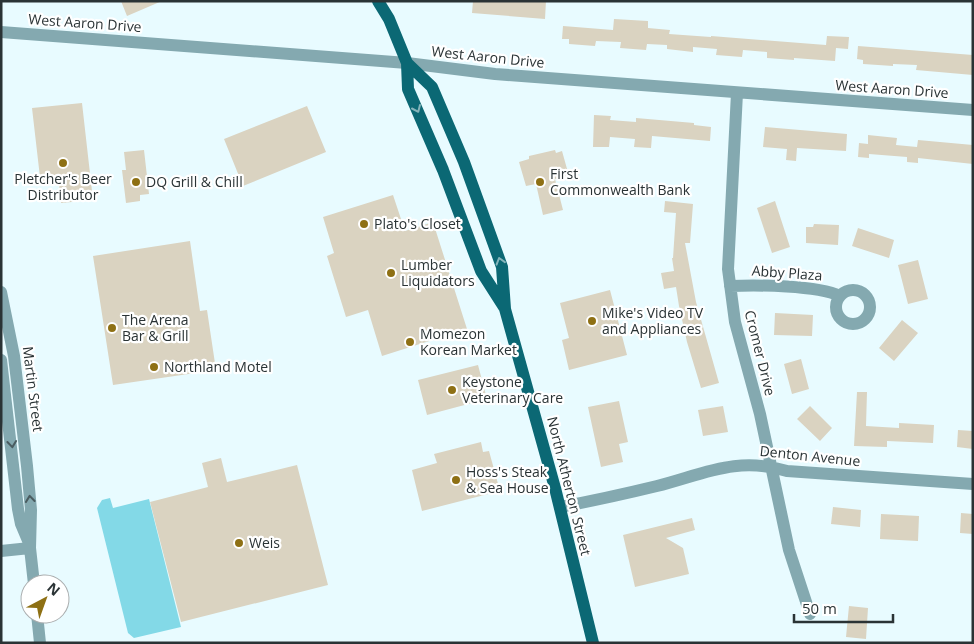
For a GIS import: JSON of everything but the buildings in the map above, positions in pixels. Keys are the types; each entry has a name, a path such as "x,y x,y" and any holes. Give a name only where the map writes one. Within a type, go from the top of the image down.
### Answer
{"main road":[{"name":"North Atherton Street","path":"378,1 389,19 407,63 408,89 443,170 481,272 506,309"},
{"name":"North Atherton Street","path":"407,63 432,87 464,162 502,268 506,309 560,507 593,643"}],"street":[{"name":"West Aaron Drive","path":"1,32 407,63 495,74 973,110"},
{"path":"1,37 16,34"},
{"name":"Cromer Drive","path":"737,93 728,269 735,322 760,414 789,550 810,614"},
{"name":"Abby Plaza","path":"730,286 748,285 824,290 840,296"},
{"name":"Martin Street","path":"1,293 1,302"},
{"name":"Martin Street","path":"1,293 14,356 27,466 31,510 30,548 33,574"},
{"name":"Martin Street","path":"1,360 18,509 21,524 30,548"},
{"name":"Denton Avenue","path":"560,507 658,486 716,469 742,465 770,466 787,471 973,484"},
{"path":"1,551 30,548"},
{"path":"38,624 40,643"}],"shaded area":[{"path":"110,498 113,508 149,499 181,627 134,638 128,633 97,508 102,500"}],"place":[{"name":"Pletcher's Beer Distributor","path":"63,163"},
{"name":"DQ Grill & Chill","path":"136,182"},
{"name":"First Commonwealth Bank","path":"540,182"},
{"name":"Plato's Closet","path":"364,224"},
{"name":"Lumber Liquidators","path":"391,273"},
{"name":"Mike's Video TV and Appliances","path":"592,321"},
{"name":"The Arena Bar & Grill","path":"112,328"},
{"name":"Momezon Korean Market","path":"410,342"},
{"name":"Northland Motel","path":"154,367"},
{"name":"Keystone Veterinary Care","path":"452,390"},
{"name":"Hoss's Steak & Sea House","path":"456,480"},
{"name":"Weis","path":"239,543"}]}
